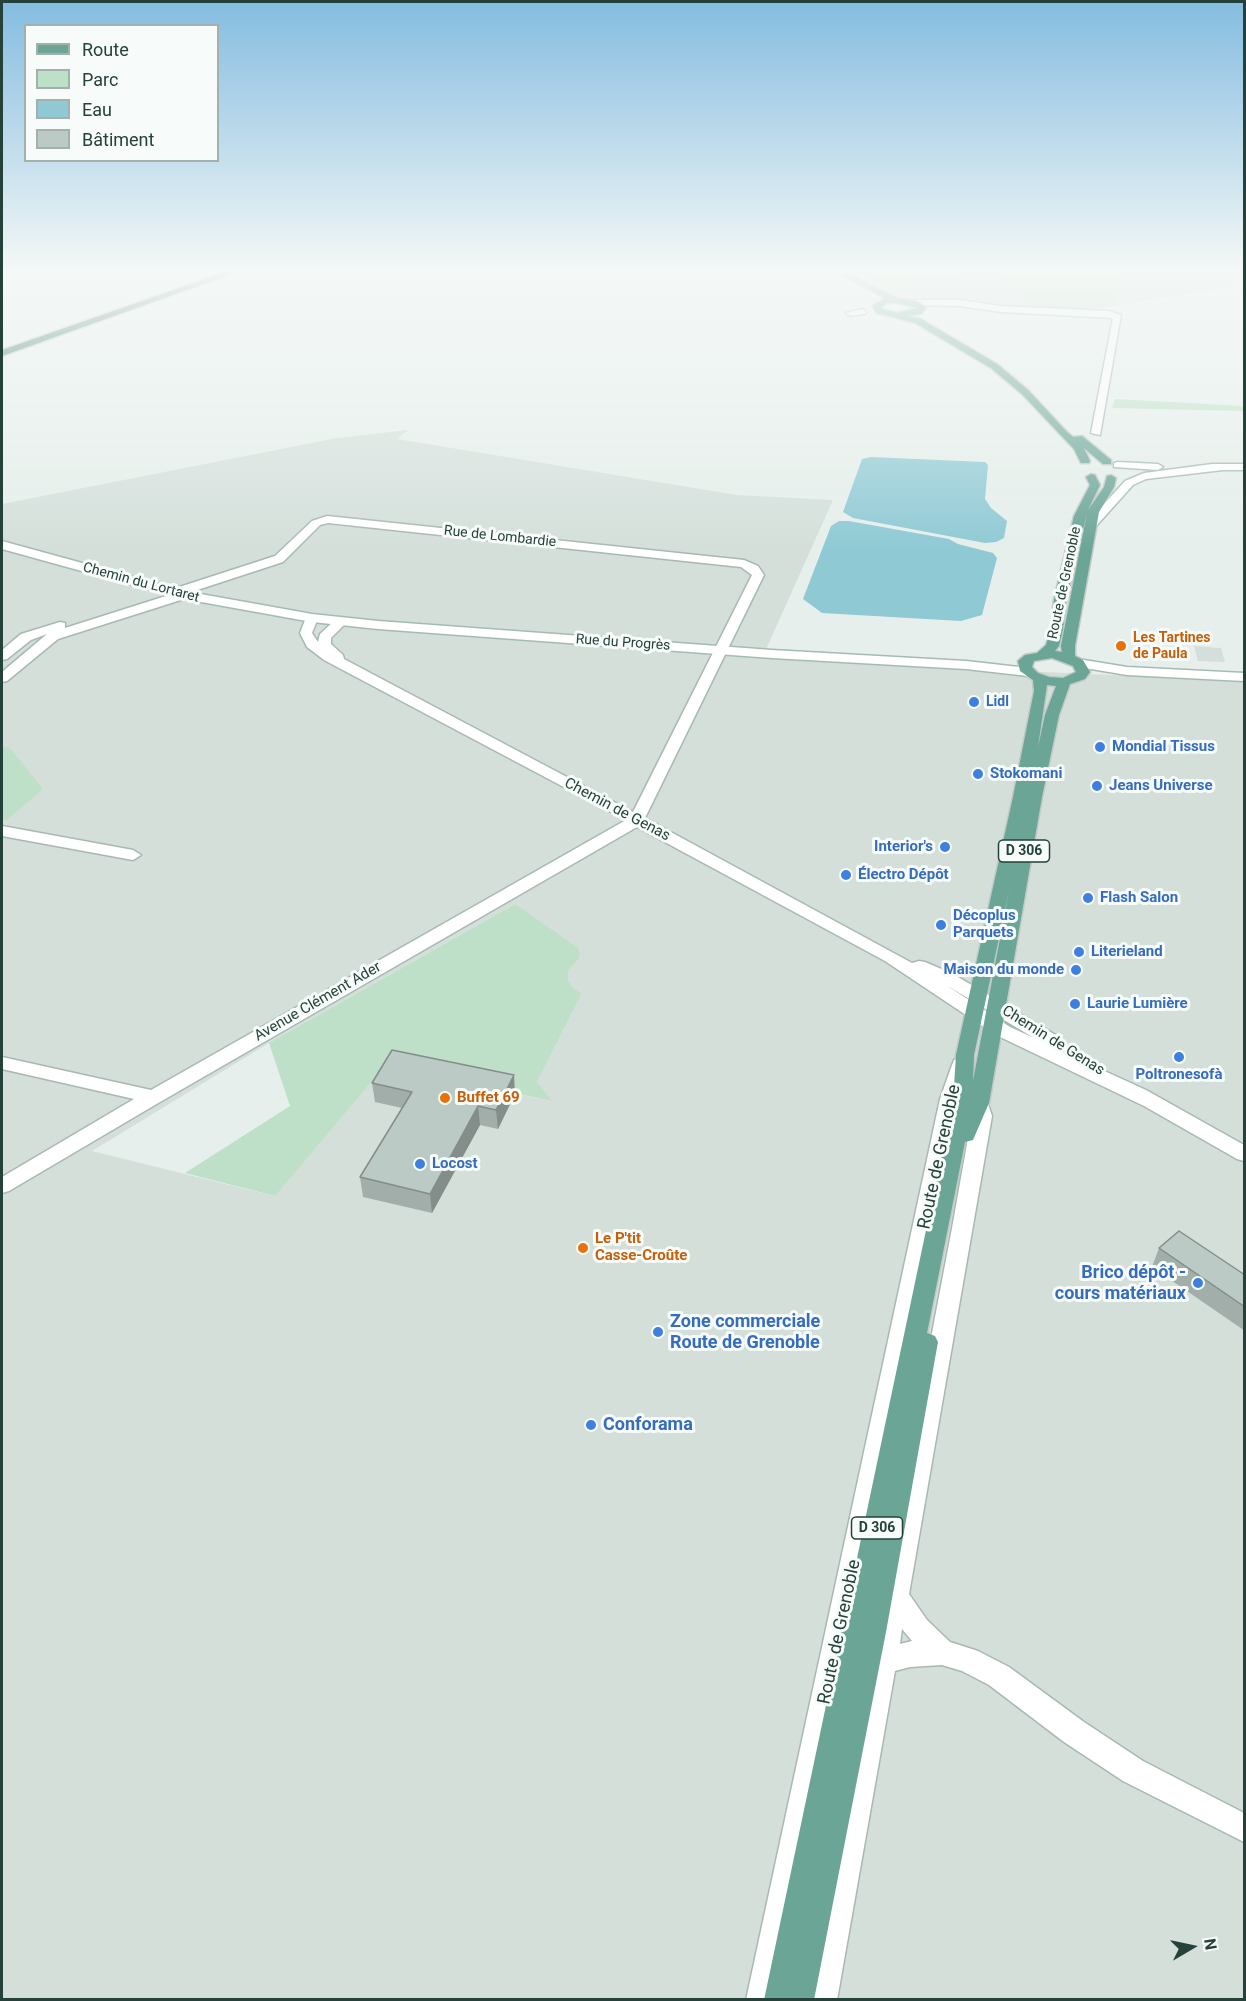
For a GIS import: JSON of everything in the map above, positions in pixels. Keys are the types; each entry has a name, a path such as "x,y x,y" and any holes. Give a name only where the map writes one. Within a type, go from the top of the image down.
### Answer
{"main road":[{"path":"991,365 1005,375 1078,447 1086,461"},
{"path":"1003,365 1038,394 1073,433 1116,467"},
{"path":"1086,461 1116,467 1112,478 1091,477 1077,470 1078,465 1086,461"},
{"name":"Route de Grenoble","path":"1043,654 1052,646 1057,629 1060,600 1080,516 1095,485 1091,477"},
{"name":"Route de Grenoble","path":"1076,666 1068,646 1093,524 1093,512 1112,478"},
{"path":"1043,654 1076,666 1064,682 1031,671 1043,654"},
{"name":"Route de Grenoble","path":"780,2000 963,1102 965,1055 1021,797 1041,691 1031,671"},
{"name":"Route de Grenoble","path":"798,2000 873,1632 969,1122 979,1103 1034,797 1052,714 1064,682"}],"street":[{"path":"1096,434 1109,365"},
{"path":"1116,467 1245,467"},
{"path":"1093,524 1129,483 1144,476 1223,467"},
{"name":"Rue de Lombardie","path":"175,593 279,559 316,523 327,519 342,519 744,564 754,568 758,575 720,650"},
{"name":"Chemin du Lortaret","path":"2,545 175,593 281,614"},
{"path":"2,656 26,637 175,593"},
{"path":"2,678 53,636 175,593"},
{"name":"Rue du Progrès","path":"281,614 341,622 1031,671"},
{"name":"Chemin de Genas","path":"312,618 306,633 312,644 329,657 891,957 1245,1154"},
{"name":"Chemin de Genas","path":"341,622 327,633 324,645 344,663"},
{"path":"636,820 720,650"},
{"path":"1076,666 1245,677"},
{"name":"Avenue Clément Ader","path":"2,1186 636,820"},
{"path":"2,831 133,855"},
{"name":"Route de Grenoble","path":"762,2000 950,1099 965,1055"},
{"path":"2,1063 153,1097"},
{"name":"Route de Grenoble","path":"821,2000 967,1207 982,1116 979,1103"},
{"path":"895,1597 912,1622 942,1652"},
{"path":"884,1662 910,1654 942,1652 968,1660 999,1676 1074,1732 1133,1771 1245,1828"}],"shaded area":[{"path":"408,430 397,439 737,495 833,500 763,656 846,663 1244,681 1244,1999 2,2000 2,504 337,438","holes":["515,904 578,960 568,971 568,980 573,988 582,993 537,1082 551,1101 385,1066 274,1196 92,1151 269,1043"]},
{"path":"1194,646 1221,648 1225,662 1198,661"}],"green space":[{"path":"1115,399 1244,406 1244,411 1112,408"},
{"path":"2,746 10,748 43,789 7,820 2,819"},
{"path":"515,904 578,948 580,954 578,960 568,971 568,980 573,988 582,993 537,1082 552,1101 385,1066 275,1196 185,1173 290,1106 269,1043"}],"water":[{"path":"871,457 985,462 988,465 985,499 991,508 1007,521 1004,538 996,542 985,543 853,518 843,512 862,459"},
{"path":"839,521 949,539 958,544 993,553 997,558 982,615 961,621 822,613 803,599 831,526"}],"building":[{"path":"392,1050 514,1075 496,1110 478,1106 430,1194 360,1177 412,1092 372,1083"},
{"path":"1179,1231 1245,1275 1245,1307 1159,1248"}],"place":[{"name":"Les Tartines de Paula","path":"1121,646"},
{"name":"Lidl","path":"974,702"},
{"name":"Mondial Tissus","path":"1100,747"},
{"name":"Stokomani","path":"978,774"},
{"name":"Jeans Universe","path":"1097,786"},
{"name":"Interior's","path":"945,847"},
{"name":"Électro Dépôt","path":"846,875"},
{"name":"Flash Salon","path":"1088,898"},
{"name":"Décoplus Parquets","path":"941,925"},
{"name":"Literieland","path":"1079,952"},
{"name":"Maison du monde","path":"1076,970"},
{"name":"Laurie Lumière","path":"1075,1004"},
{"name":"Poltronesofà","path":"1179,1057"},
{"name":"Buffet 69","path":"445,1098"},
{"name":"Locost","path":"420,1164"},
{"name":"Le P'tit Casse-Croûte","path":"583,1248"},
{"name":"Brico dépôt - cours matériaux","path":"1198,1283"},
{"name":"Zone commerciale Route de Grenoble","path":"658,1332"},
{"name":"Conforama","path":"591,1425"}]}
